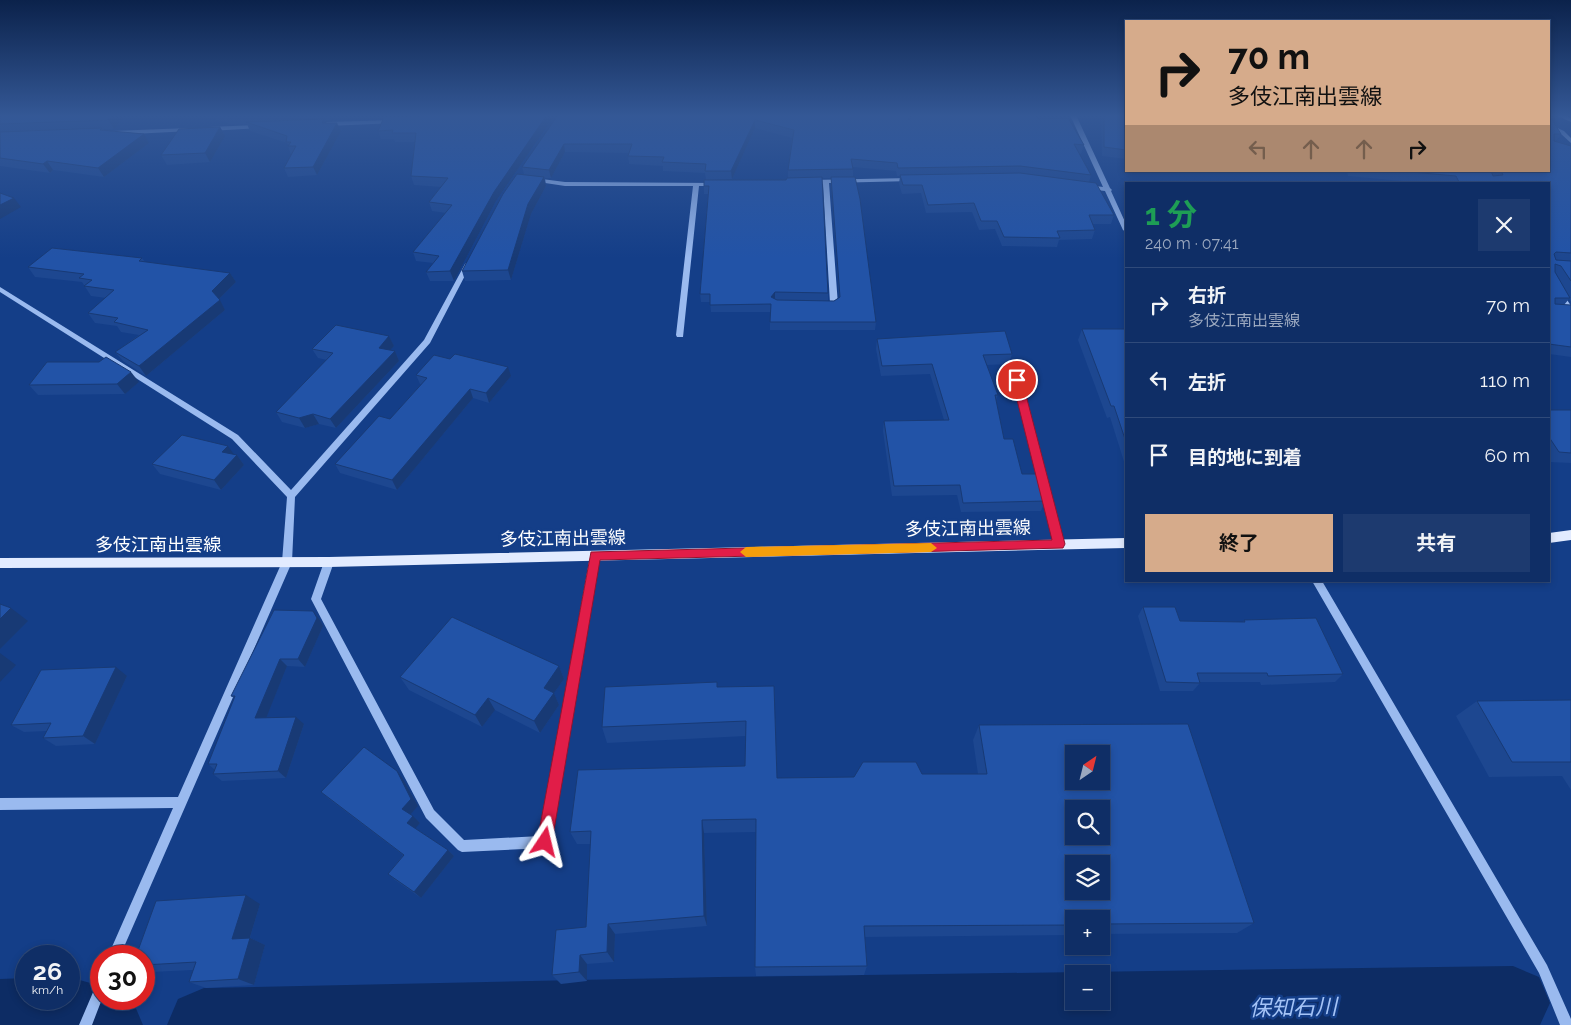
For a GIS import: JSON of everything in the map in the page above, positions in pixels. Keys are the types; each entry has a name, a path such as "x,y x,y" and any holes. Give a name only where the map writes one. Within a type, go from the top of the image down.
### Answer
{"main road":[{"path":"1550,538 1571,535"},
{"name":"多伎江南出雲線","path":"0,563 329,562 1125,543"}],"street":[{"path":"1096,163 1125,228"},
{"path":"528,180 565,184 726,184"},
{"path":"806,182 922,180"},
{"path":"815,304 834,305 826,182"},
{"path":"680,336 696,184"},
{"path":"1082,186 1109,190"},
{"path":"119,945 287,562 291,496 427,341 473,254"},
{"path":"1550,278 1569,312"},
{"path":"0,289 235,437 291,496"},
{"path":"1017,380 1059,544"},
{"path":"329,562 316,599 430,814 462,846 545,842 595,556"},
{"path":"1319,582 1543,969 1567,1025"},
{"path":"0,804 181,802"},
{"path":"85,1025 91,1010"}],"building":[{"path":"60,163 105,163 98,168"},
{"path":"287,163 315,163 313,167 284,168"},
{"path":"413,163 514,163 494,192 450,271 426,272 439,256 413,252 452,205 429,202 448,178 411,176"},
{"path":"525,163 553,163 549,170 522,167"},
{"path":"680,163 735,163 731,171 705,171 706,164"},
{"path":"789,163 852,163 853,169 788,170"},
{"path":"895,163 1084,163 1091,175 1020,166 898,168 897,163"},
{"path":"1550,163 1571,163 1571,253 1556,252 1554,254 1556,260 1571,261 1571,281 1561,266 1555,264 1555,272 1570,298 1555,298 1555,304 1571,305 1571,347 1550,344 1550,182 1459,182 1456,176 1411,172 1491,172 1493,176 1503,175 1502,172 1550,172"},
{"path":"1020,173 1096,183 1114,215 1089,215 1095,230 1057,231 1060,238 1004,237 997,221 981,221 974,203 928,205 922,185 903,185 900,175"},
{"path":"517,174 544,177 528,204 508,270 462,271 503,194"},
{"path":"822,177 828,293 775,292 771,297 777,300 834,301 840,297 831,177 855,177 860,199 876,322 770,322 771,304 710,305 710,294 700,294 709,186 704,186 704,180 786,180 787,178"},
{"path":"0,193 14,198 0,205"},
{"path":"52,248 142,258 139,261 230,273 212,291 220,300 139,366 115,352 148,330 114,322 118,318 88,313 114,290 84,286 92,280 79,278 84,274 28,267"},
{"path":"336,325 389,336 379,348 395,351 330,419 313,414 299,418 276,412 333,353 312,349"},
{"path":"1082,329 1125,329 1125,439 1114,406 1111,406"},
{"path":"1005,331 1012,354 983,355 998,395 995,395 1004,439 1013,439 1022,474 1037,474 1045,501 963,503 960,485 894,486 884,421 949,420 932,364 882,366 877,339"},
{"path":"455,354 508,367 486,393 470,389 392,480 335,464 379,416 390,419 427,378 416,375 434,355 450,359"},
{"path":"106,357 131,372 117,384 29,385 47,362 99,362"},
{"path":"1550,410 1571,410 1571,453 1559,452 1550,438"},
{"path":"182,435 228,446 222,452 237,455 214,480 152,464"},
{"path":"0,604 11,608 0,619"},
{"path":"1143,607 1175,607 1180,621 1245,622 1244,620 1316,618 1343,674 1268,676 1267,673 1197,673 1200,683 1166,682"},
{"path":"274,610 313,611 317,618 298,659 280,659 255,718 296,717 278,771 213,774 217,764 208,764 235,696 231,696"},
{"path":"452,617 559,666 544,688 554,693 534,721 488,698 475,715 400,677"},
{"path":"116,667 83,736 43,738 51,723 11,725 41,670"},
{"path":"717,682 717,687 774,686 777,778 854,777 863,762 916,762 922,774 987,774 979,725 1188,724 1254,923 1110,924 1110,910 1065,910 1065,925 864,926 867,966 755,967 756,819 702,820 704,916 608,924 607,952 580,955 579,972 552,975 556,930 586,927 591,831 570,832 578,770 745,766 746,721 602,727 605,687"},
{"path":"1571,700 1571,762 1512,762 1477,701"},
{"path":"364,747 397,771 411,799 402,809 413,816 407,823 448,850 414,892 388,874 404,855 321,792"},
{"path":"246,895 232,939 250,938 238,979 189,982 196,962 155,964 155,945 140,945 156,901"}],"waterway":[{"name":"保知石川","path":"204,1025 719,1014 1513,1003"},
{"name":"保知石川","path":"0,1016 72,1014 106,1025"}],"slow traffic":[{"path":"746,552 931,548"}],"route":[{"path":"545,842 595,556 1059,544 1017,380"}]}
